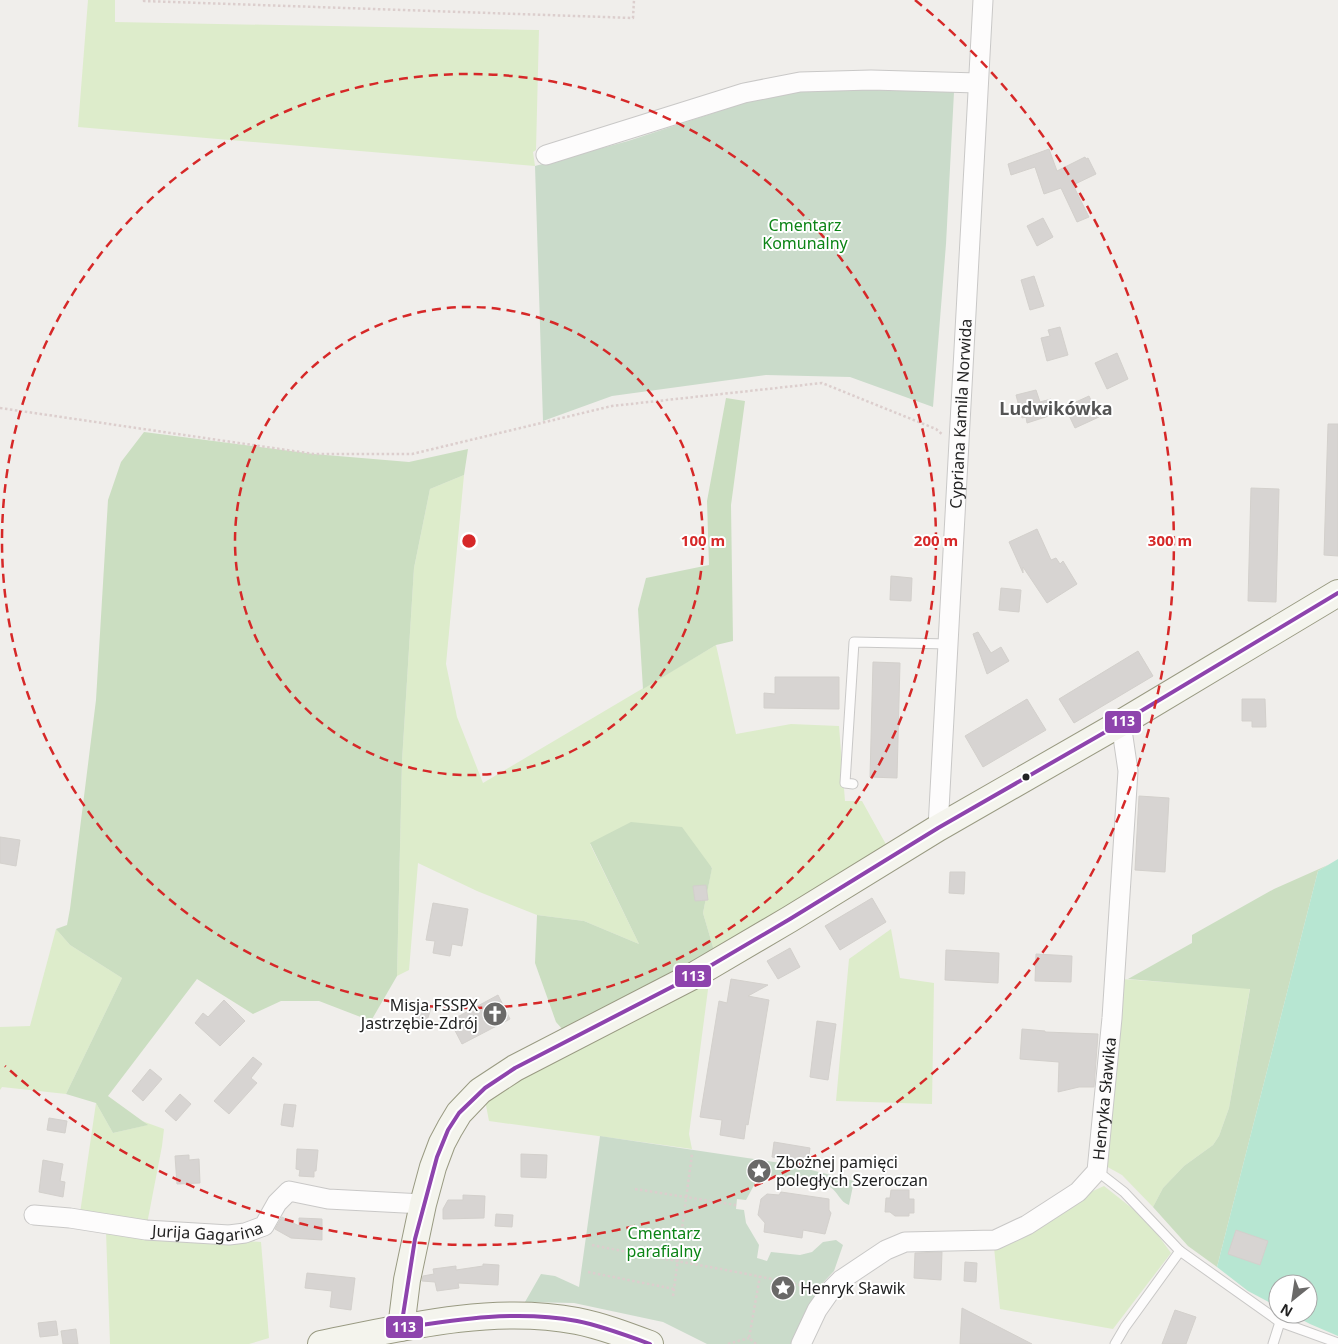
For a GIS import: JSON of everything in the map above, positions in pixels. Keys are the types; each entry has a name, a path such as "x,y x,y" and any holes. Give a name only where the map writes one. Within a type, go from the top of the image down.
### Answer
{"street":[{"name":"Cypriana Kamila Norwida","path":"938,828 982,0"},
{"path":"546,155 744,94 800,82 871,80 978,83"},
{"path":"401,1328 407,1280 423,1204 442,1143 459,1113 495,1080 693,976 790,920 938,828 1121,723 1338,593"},
{"name":"Henryka Sławika","path":"801,1344 817,1310 831,1290 842,1280 886,1250 905,1242 995,1240 1027,1225 1078,1192 1097,1171 1112,1018 1128,772 1121,723"},
{"name":"Jurija Gagarina","path":"34,1215 70,1218 146,1230 229,1235 245,1233 264,1226 277,1203 289,1191 328,1199 423,1204"},
{"path":"321,1344 401,1328 494,1316 541,1317 577,1321 612,1330 650,1344"}],"lane":[{"path":"853,784 845,783 854,642 949,644"},
{"path":"1097,1171 1124,1192 1180,1251 1268,1313"},
{"path":"1115,1344 1125,1326 1180,1251"},
{"path":"1273,1344 1279,1324"},
{"path":"1286,1324 1338,1343"}],"path":[{"path":"144,0 633,18 634,0"},
{"path":"0,408 314,454 412,454 612,406 822,383 936,429 958,447"},
{"path":"673,1296 692,1154"},
{"path":"635,1190 736,1205"},
{"path":"592,1245 815,1288"},
{"path":"588,1272 674,1289"},
{"path":"749,1338 760,1276"},
{"path":"728,1344 749,1338"},
{"path":"749,1338 756,1344"}],"green space":[{"path":"88,0 115,0 115,22 539,30 536,150 533,152 535,166 78,127"},
{"name":"Cmentarz Komunalny","path":"838,89 954,92 946,244 933,407 850,377 766,375 612,396 543,421 535,166 628,141 750,101 795,92"},
{"path":"726,398 745,401 731,505 733,641 716,645 643,689 638,609 646,578 709,565 707,501"},
{"path":"144,432 314,454 409,462 468,449 464,475 430,489 414,568 402,761 397,976 371,1021 319,1001 281,1001 253,1014 197,979 108,1096 148,1125 113,1133 96,1103 66,1094 122,978 70,945 56,929 67,925 70,909 96,700 108,500 121,462"},
{"path":"464,475 446,664 457,717 483,783 716,645 736,734 791,724 839,726 845,801 862,801 888,848 715,954 703,913 712,867 590,844 639,944 584,921 537,915 477,891 418,863 409,970 397,976 402,761 414,568 430,489"},
{"path":"631,822 682,827 712,868 703,913 715,954 564,1031 556,1022 535,963 537,915 584,921 639,944 590,843"},
{"path":"1338,859 1338,1336 1310,1324 1318,1324 1318,1274 1268,1274 1268,1302 1248,1291 1217,1267 1318,871"},
{"path":"1328,865 1318,871 1217,1267 1188,1246 1153,1207 1163,1188 1184,1166 1213,1145 1219,1136 1229,1108 1250,989 1128,979 1192,943 1192,935 1274,889"},
{"path":"56,929 70,945 122,978 66,1094 2,1087 0,1090 0,1027 30,1026"},
{"path":"891,929 900,978 934,983 932,1104 836,1101 849,959"},
{"path":"1121,979 1250,988 1229,1108 1219,1136 1213,1145 1184,1166 1163,1188 1153,1207 1122,1175 1104,1165"},
{"path":"709,982 689,1134 692,1149 489,1121 485,1100 507,1083"},
{"path":"96,1103 113,1133 147,1125 142,1121 164,1129 147,1224 80,1213"},
{"name":"Cmentarz parafialny","path":"600,1136 788,1164 854,1181 849,1205 843,1202 833,1189 824,1184 806,1180 759,1176 746,1200 737,1199 736,1209 744,1210 746,1223 759,1245 757,1258 767,1261 771,1252 800,1255 812,1252 823,1242 836,1240 843,1245 834,1271 819,1287 792,1344 707,1344 663,1322 574,1303 525,1302 541,1274 555,1276 579,1287"},
{"path":"1104,1186 1147,1220 1171,1253 1113,1329 1000,1309 994,1247 1084,1195"},
{"path":"106,1232 261,1242 269,1338 249,1344 110,1344"}],"building":[{"path":"1049,149 1057,171 1085,157 1086,159 1088,158 1096,174 1073,185 1089,217 1077,222 1061,188 1044,194 1035,167 1011,175 1008,164"},
{"path":"1043,218 1053,237 1037,246 1027,226"},
{"path":"1034,276 1044,306 1030,310 1021,280"},
{"path":"1060,327 1068,355 1047,361 1041,338 1050,336 1048,330"},
{"path":"1117,353 1128,379 1107,389 1095,363"},
{"path":"1036,390 1040,402 1051,399 1055,414 1027,423 1026,417 1022,418 1016,395"},
{"path":"1089,396 1099,417 1075,428 1065,407"},
{"path":"1328,424 1338,424 1338,556 1324,555"},
{"path":"1251,488 1279,489 1276,602 1248,601"},
{"path":"1037,529 1051,560 1056,558 1060,564 1063,561 1077,584 1047,603 1023,567 1023,573 1009,542"},
{"path":"891,576 912,578 911,601 890,600"},
{"path":"1001,588 1021,590 1019,612 999,610"},
{"path":"978,632 991,653 1001,647 1009,661 987,674 973,634"},
{"path":"1138,651 1153,676 1074,723 1059,699"},
{"path":"873,662 900,663 897,778 870,777"},
{"path":"775,677 839,677 839,709 764,708 764,693 775,694"},
{"path":"1027,699 1046,730 983,767 965,736"},
{"path":"1242,699 1265,699 1266,727 1252,727 1252,721 1242,721"},
{"path":"1139,796 1169,798 1165,872 1135,870"},
{"path":"0,837 20,840 16,866 0,863"},
{"path":"950,872 965,872 964,894 949,893"},
{"path":"706,885 708,900 695,901 693,886"},
{"path":"872,898 886,922 840,950 825,926"},
{"path":"433,903 468,909 462,946 452,944 450,956 433,953 435,941 426,940"},
{"path":"790,948 800,967 778,979 767,961"},
{"path":"946,950 999,953 998,983 945,980"},
{"path":"1036,954 1072,956 1071,982 1035,981"},
{"path":"731,979 768,985 748,996 769,1000 744,1139 720,1135 722,1120 700,1117 719,1001 727,1003"},
{"path":"498,995 510,1019 462,1044 450,1021"},
{"path":"224,1000 245,1021 220,1046 195,1023 203,1013 208,1017"},
{"path":"420,1004 431,1008 426,1024 414,1020"},
{"path":"817,1021 836,1024 828,1080 810,1077"},
{"path":"1022,1029 1098,1034 1094,1087 1079,1087 1058,1092 1059,1062 1020,1059"},
{"path":"253,1057 262,1064 251,1078 257,1083 229,1114 214,1101"},
{"path":"150,1069 162,1079 143,1101 132,1091"},
{"path":"180,1094 191,1104 176,1121 165,1111"},
{"path":"284,1104 296,1105 293,1127 281,1125"},
{"path":"49,1118 67,1121 65,1133 47,1130"},
{"path":"774,1142 810,1148 808,1163 772,1157"},
{"path":"297,1149 318,1150 314,1177 299,1176 300,1170 296,1169"},
{"path":"521,1154 547,1155 546,1178 521,1177"},
{"path":"189,1155 189,1160 199,1159 200,1183 177,1184 175,1156"},
{"path":"43,1160 63,1164 60,1181 65,1182 63,1197 39,1192"},
{"path":"891,1190 909,1190 909,1199 914,1199 914,1213 909,1213 909,1216 895,1216 890,1212 885,1212 886,1198 890,1198"},
{"path":"781,1192 829,1199 829,1210 831,1213 825,1234 803,1230 802,1238 764,1232 765,1223 758,1215 761,1199 767,1194 779,1195"},
{"path":"463,1195 485,1196 484,1218 443,1219 443,1209 448,1200 463,1200"},
{"path":"496,1214 513,1215 512,1227 495,1226"},
{"path":"282,1217 299,1226 299,1218 322,1219 322,1240 291,1238 275,1229"},
{"path":"1236,1230 1268,1241 1260,1265 1228,1254"},
{"path":"942,1252 941,1280 914,1278 915,1253"},
{"path":"965,1262 977,1263 976,1282 964,1281"},
{"path":"483,1264 499,1265 498,1285 458,1283 459,1288 437,1291 435,1282 422,1281 423,1276 434,1274 433,1269 456,1266 456,1270 483,1266"},
{"path":"307,1273 355,1278 351,1310 330,1307 332,1291 305,1288"},
{"path":"962,1308 1032,1344 960,1344"},
{"path":"1175,1310 1196,1317 1186,1344 1162,1344"},
{"path":"56,1321 58,1335 40,1337 38,1323"},
{"path":"76,1329 78,1344 63,1344 61,1331"}],"transit line":[{"name":"113","path":"650,1344 586,1323 533,1316 489,1317 401,1328 415,1239 437,1157 448,1130 459,1113 485,1088 515,1068 693,976 938,828 1121,723 1338,593"}],"place":[{"name":"Misja FSSPX Jastrzębie-Zdrój","path":"495,1014"},
{"name":"Zbożnej pamięci poległych Szeroczan","path":"759,1171"},
{"name":"Henryk Sławik","path":"783,1288"}],"district":[{"name":"Ludwikówka","path":"1056,408"}]}
